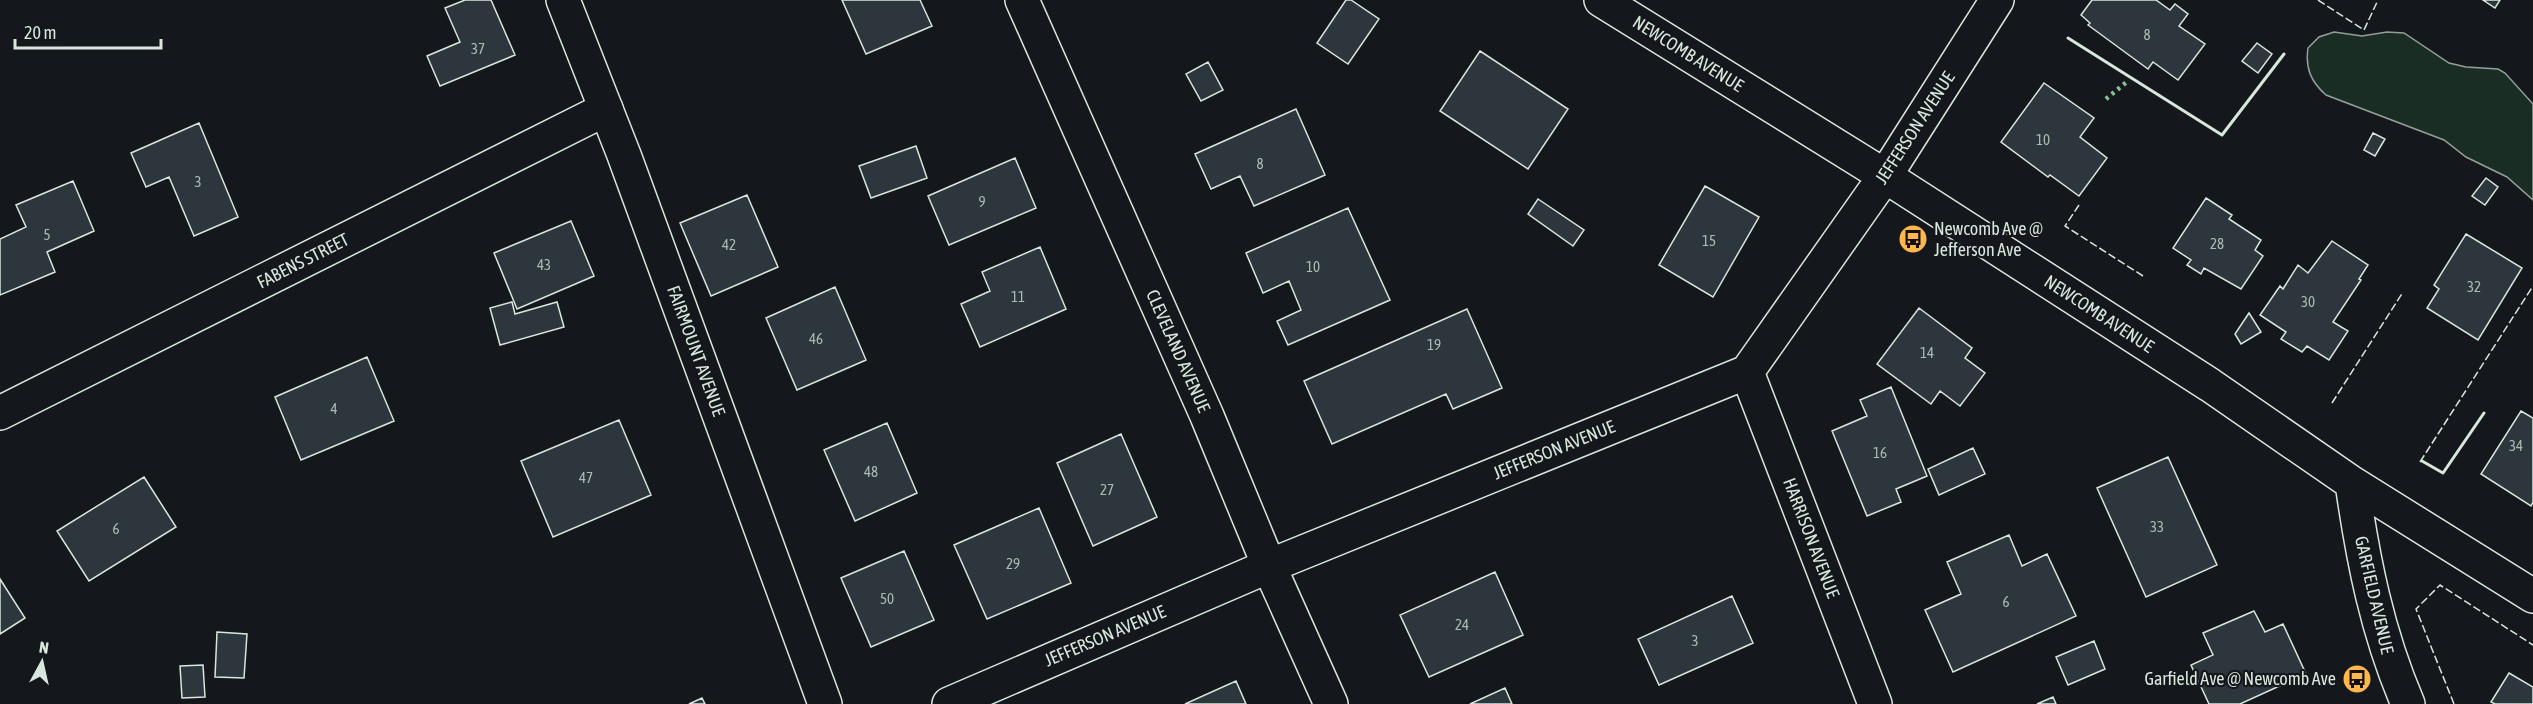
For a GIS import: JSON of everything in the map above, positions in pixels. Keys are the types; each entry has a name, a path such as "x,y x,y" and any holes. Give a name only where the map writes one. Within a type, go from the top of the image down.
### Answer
{"street":[{"name":"FAIRMOUNT AVENUE","path":"563,0 606,109 825,704"},
{"name":"CLEVELAND AVENUE","path":"1022,0 1207,416 1269,566 1331,704"},
{"name":"NEWCOMB AVENUE","path":"1601,0 1884,176 2210,385 2352,483 2533,596"},
{"name":"JEFFERSON AVENUE","path":"949,704 1269,566 1747,372 1884,176 1997,0"},
{"name":"FABENS STREET","path":"0,413 606,109"},
{"name":"HARRISON AVENUE","path":"1747,372 1875,704"},
{"name":"GARFIELD AVENUE","path":"2352,483 2365,570 2377,621 2393,671 2408,704"}],"green space":[{"path":"2334,32 2362,36 2387,32 2404,33 2449,63 2466,67 2498,69 2505,73 2533,104 2533,200 2507,177 2466,157 2444,140 2326,95 2316,85 2310,74 2307,62 2308,48 2319,37"}],"building":[{"path":"465,0 491,0 515,55 440,86 427,56 460,42 445,8"},
{"path":"842,0 920,0 932,26 866,54"},
{"path":"1346,0 1351,0 1379,19 1348,64 1317,43"},
{"path":"2092,0 2156,0 2170,10 2175,4 2188,14 2179,26 2205,44 2178,80 2153,62 2148,69 2088,25 2090,23 2081,15"},
{"path":"2483,0 2500,0 2495,8"},
{"path":"2257,43 2272,54 2258,73 2242,61"},
{"path":"1480,51 1568,109 1528,169 1440,111"},
{"path":"1208,62 1223,90 1201,101 1186,74"},
{"path":"2044,83 2094,118 2080,137 2107,158 2079,196 2050,175 2048,177 2001,142"},
{"path":"1296,109 1325,175 1254,206 1240,176 1211,189 1195,154"},
{"path":"199,123 238,217 194,236 169,177 146,187 131,153"},
{"path":"2373,133 2385,139 2375,156 2364,150"},
{"path":"916,146 927,178 871,198 859,166"},
{"path":"1015,158 1036,208 949,245 928,196"},
{"path":"2486,178 2498,187 2485,205 2472,196"},
{"path":"73,181 94,231 47,252 55,272 0,295 0,239 26,227 16,205"},
{"path":"1705,186 1759,217 1713,297 1659,265"},
{"path":"747,195 778,267 711,296 680,223"},
{"path":"2206,198 2232,215 2229,219 2261,240 2255,250 2263,256 2241,289 2204,268 2201,274 2187,265 2191,260 2173,248"},
{"path":"1538,199 1584,230 1573,246 1528,214"},
{"path":"1348,208 1390,300 1288,345 1277,321 1301,310 1289,281 1263,293 1246,253"},
{"path":"571,221 594,276 517,309 494,253"},
{"path":"2466,234 2522,268 2478,340 2427,308 2439,289 2434,285"},
{"path":"2332,241 2368,265 2359,279 2361,280 2333,322 2348,331 2329,360 2307,346 2302,352 2281,339 2286,332 2260,315 2280,286 2283,289 2298,265 2308,273"},
{"path":"1040,247 1066,309 980,347 961,304 990,291 982,272"},
{"path":"835,287 866,360 797,390 766,318"},
{"path":"512,302 515,314 557,302 564,327 500,345 490,308"},
{"path":"1919,308 1972,348 1965,358 1985,373 1960,406 1940,391 1931,404 1877,364"},
{"path":"1467,309 1502,388 1453,409 1446,394 1332,444 1304,381"},
{"path":"2249,313 2261,332 2241,344 2235,334"},
{"path":"367,357 394,421 301,460 275,397"},
{"path":"1891,387 1927,476 1896,489 1901,502 1867,516 1832,431 1867,416 1860,400"},
{"path":"2521,411 2533,418 2533,502 2531,506 2481,474"},
{"path":"619,420 651,495 553,537 521,461"},
{"path":"887,423 917,493 855,521 824,450"},
{"path":"1121,434 1157,517 1093,546 1057,463"},
{"path":"1973,448 1985,474 1939,495 1928,469"},
{"path":"2168,457 2217,565 2146,597 2097,488"},
{"path":"144,477 176,527 89,581 57,531"},
{"path":"1039,508 1071,583 987,619 954,545"},
{"path":"2009,535 2022,566 2047,554 2076,616 1953,672 1925,610 1961,594 1947,562"},
{"path":"904,551 934,620 871,647 841,578"},
{"path":"1495,572 1523,635 1429,677 1400,615"},
{"path":"0,579 25,618 0,634"},
{"path":"1732,596 1753,643 1659,685 1638,639"},
{"path":"2254,611 2265,632 2283,624 2306,674 2240,704 2209,704 2191,665 2213,655 2203,633"},
{"path":"217,632 247,634 244,678 215,677"},
{"path":"2094,641 2105,669 2068,685 2056,657"},
{"path":"203,665 205,697 182,698 180,666"},
{"path":"2509,673 2533,687 2533,704 2495,704 2491,702"},
{"path":"1236,681 1246,704 1185,704"},
{"path":"1505,688 1512,704 1470,704"},
{"path":"2053,697 2056,704 2037,704"},
{"path":"702,698 705,704 689,704"}],"hedge":[{"path":"2106,99 2129,80"}],"fence":[{"path":"2318,0 2364,30 2378,0"},
{"path":"2079,205 2065,226 2143,276"},
{"path":"2420,462 2533,286"},
{"path":"2332,403 2403,292"},
{"path":"2454,704 2416,609 2440,585 2533,645"}],"wall":[{"path":"2068,38 2222,135 2284,54"},
{"path":"2422,461 2443,473 2484,413"}],"place":[{"name":"Newcomb Ave @ Jefferson Ave","path":"1913,239"},
{"name":"Garfield Ave @ Newcomb Ave","path":"2357,679"}]}
